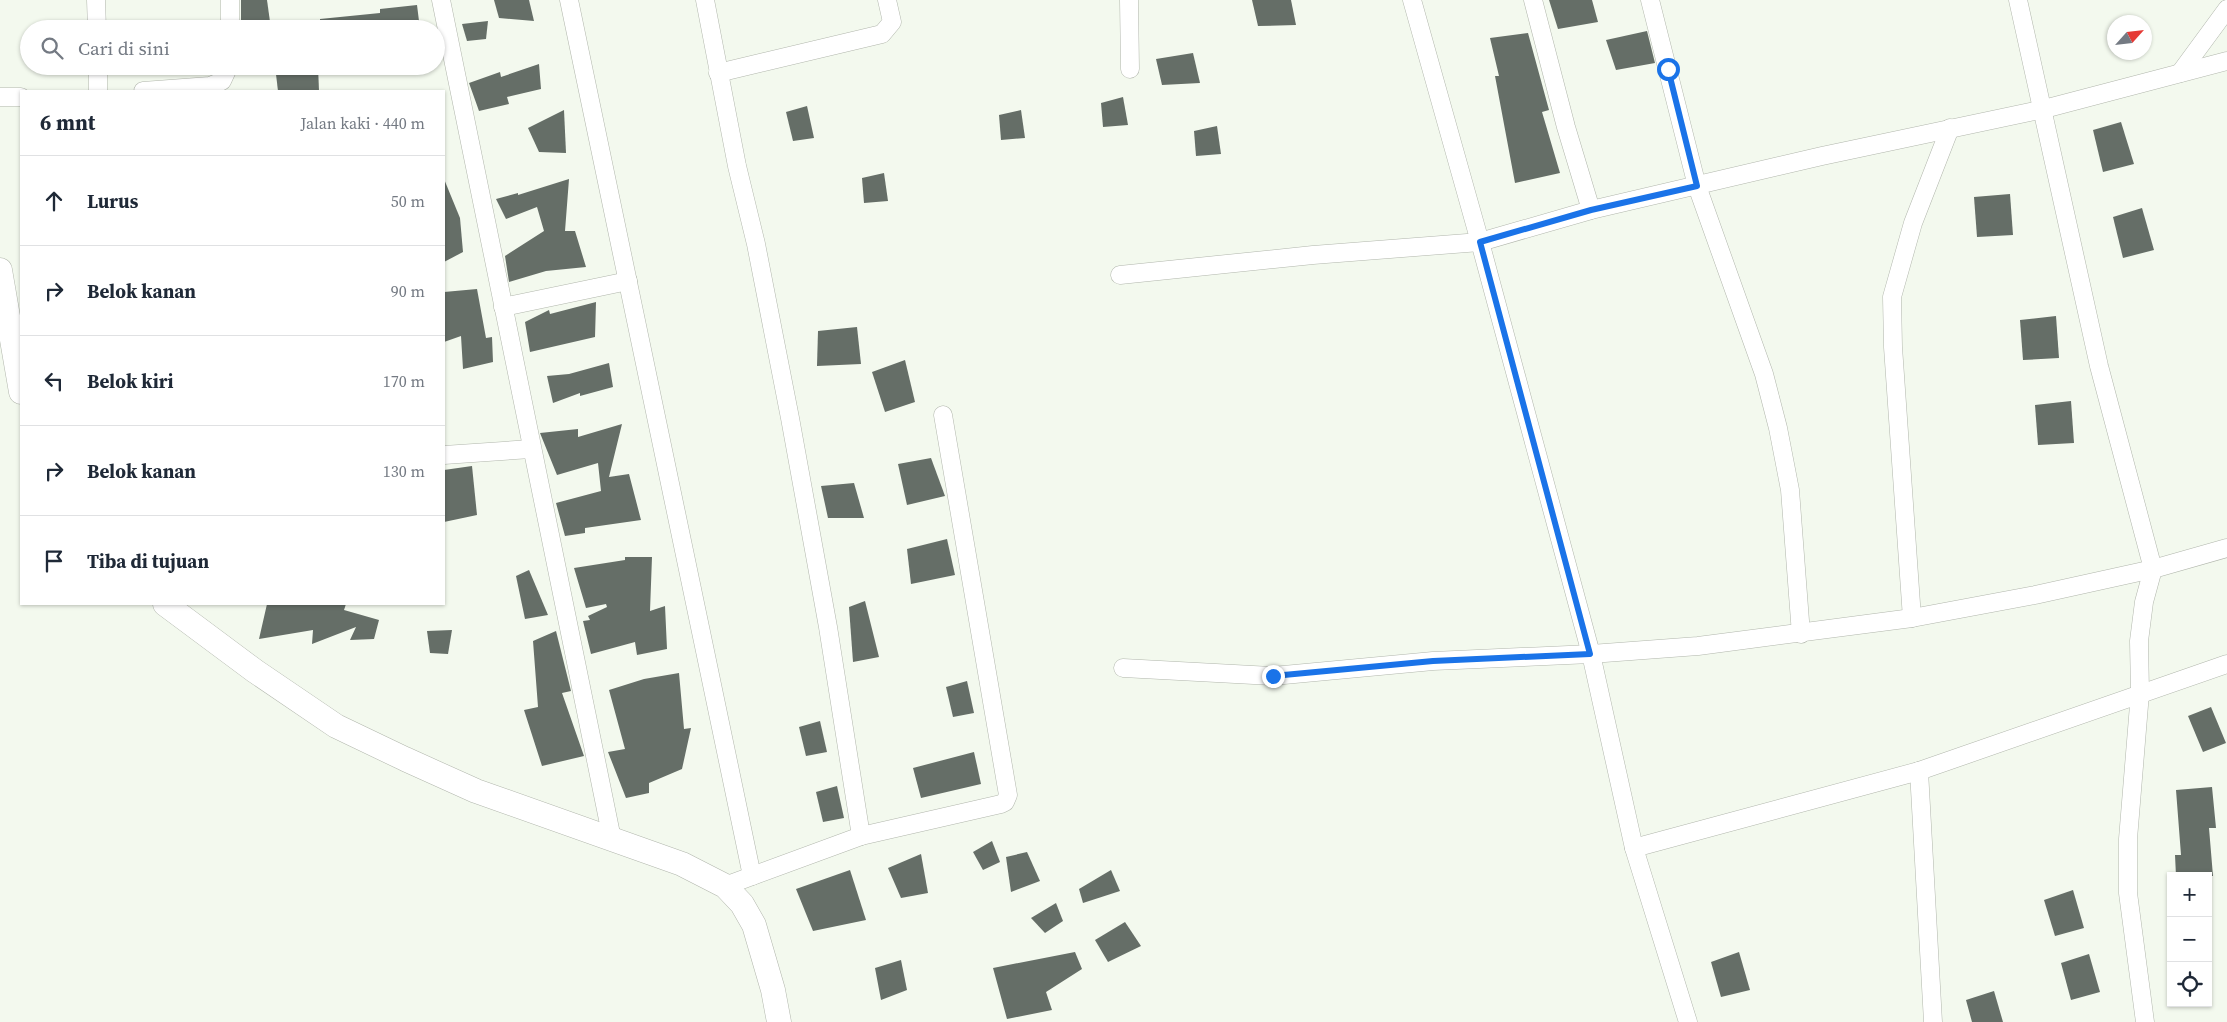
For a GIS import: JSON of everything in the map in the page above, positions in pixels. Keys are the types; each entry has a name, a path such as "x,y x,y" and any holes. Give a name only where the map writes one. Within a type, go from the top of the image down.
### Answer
{"main road":[{"path":"0,270 20,386"},
{"path":"166,605 255,671 336,726 404,760 476,791 682,864 725,886 742,904 754,925 773,990 779,1022"}],"street":[{"path":"96,0 97,20"},
{"path":"230,0 230,20"},
{"path":"441,0 530,449 612,839"},
{"path":"569,0 752,876"},
{"path":"705,0 736,166 756,244 790,418 828,627 861,836"},
{"path":"718,73 882,34 892,22 887,0"},
{"path":"1129,0 1130,69"},
{"path":"1412,0 1480,242 1590,654 1634,848 1688,1022"},
{"path":"1533,0 1566,127 1591,210"},
{"path":"1650,0 1697,186 1764,374 1778,428 1790,490 1801,634"},
{"path":"2018,0 2044,109 2099,366 2153,569 2144,602 2139,641 2140,693 2128,839 2128,893 2145,1022"},
{"path":"2180,73 2227,9"},
{"path":"1120,275 1314,255 1480,242 1591,210 1950,128 2044,109 2227,61"},
{"path":"98,75 98,90"},
{"path":"156,90 210,86 222,81 225,75"},
{"path":"0,97 20,97"},
{"path":"1912,618 1893,347 1892,297 1913,223 1950,128"},
{"path":"503,307 628,281"},
{"path":"725,886 861,836 1002,804 1008,795 943,415"},
{"path":"445,455 530,449"},
{"path":"1123,668 1273,676 1433,661 1590,654 1698,646 1912,618 2035,595 2153,569 2227,548"},
{"path":"1634,848 1919,771 2227,664"},
{"path":"1919,771 1934,1022"}],"building":[{"path":"241,0 267,0 270,20 241,20"},
{"path":"494,0 529,0 534,21 499,18"},
{"path":"1252,0 1291,0 1296,25 1258,26"},
{"path":"1549,0 1592,0 1598,22 1558,29"},
{"path":"417,5 419,20 320,20 380,13 380,9"},
{"path":"488,21 486,39 467,41 462,24"},
{"path":"1647,31 1655,63 1616,70 1606,40"},
{"path":"1528,33 1549,110 1542,112 1560,173 1515,183 1495,76 1499,76 1490,38"},
{"path":"1193,53 1200,83 1162,85 1156,59"},
{"path":"539,64 541,89 507,97 509,104 479,111 469,83 500,72 501,77"},
{"path":"276,75 318,75 319,90 278,90"},
{"path":"1123,97 1128,125 1103,127 1101,103"},
{"path":"807,106 814,138 793,141 786,112"},
{"path":"564,110 566,153 539,152 528,128"},
{"path":"1021,110 1025,138 1001,140 999,115"},
{"path":"2121,122 2134,164 2103,172 2093,130"},
{"path":"1217,126 1221,154 1196,156 1194,131"},
{"path":"884,173 888,201 864,203 862,178"},
{"path":"569,179 565,231 575,231 586,267 546,271 509,282 505,256 544,231 537,207 506,219 496,199 518,193 518,195"},
{"path":"445,181 460,218 463,252 445,261"},
{"path":"2010,194 2013,235 1977,237 1974,197"},
{"path":"2142,208 2154,250 2123,258 2113,217"},
{"path":"477,289 486,338 492,337 493,362 463,369 461,336 445,342 445,292"},
{"path":"596,302 595,337 530,352 525,322 549,310 550,314"},
{"path":"2056,316 2059,358 2023,360 2020,320"},
{"path":"857,327 861,364 817,366 818,331"},
{"path":"905,360 915,402 885,412 872,372"},
{"path":"609,363 613,387 580,396 580,393 553,403 547,376 569,374"},
{"path":"2071,401 2074,443 2038,445 2035,405"},
{"path":"622,424 609,477 629,474 641,520 585,528 585,533 565,536 556,503 601,491 598,463 557,475 540,433 578,429 578,437"},
{"path":"931,458 945,496 907,505 898,464"},
{"path":"472,466 477,515 445,522 445,470"},
{"path":"854,483 864,518 828,518 821,486"},
{"path":"947,539 955,575 911,584 907,549"},
{"path":"625,557 652,557 650,611 665,606 667,649 637,655 635,642 591,654 583,621 590,620 588,616 607,607 606,604 586,608 574,568 625,560"},
{"path":"529,570 548,615 525,619 516,576"},
{"path":"865,601 879,657 853,662 849,607"},
{"path":"267,605 346,605 344,610 379,620 374,639 350,640 356,627 312,644 313,630 259,639"},
{"path":"452,630 448,654 430,653 427,631"},
{"path":"556,631 571,691 562,693 584,756 542,766 524,710 538,707 533,641"},
{"path":"679,673 684,729 691,728 682,769 649,783 649,793 626,798 608,752 625,749 609,690 644,679"},
{"path":"967,681 974,713 953,717 946,687"},
{"path":"2211,707 2226,743 2203,752 2188,716"},
{"path":"820,721 827,752 806,756 799,727"},
{"path":"974,752 981,784 921,798 913,768"},
{"path":"837,786 844,818 823,822 816,792"},
{"path":"2212,787 2216,828 2209,828 2213,876 2212,872 2176,872 2175,855 2181,855 2176,790"},
{"path":"992,841 1000,862 983,870 973,852"},
{"path":"1027,852 1040,881 1011,892 1006,857"},
{"path":"921,854 928,893 901,898 888,868"},
{"path":"850,870 866,920 813,931 796,889"},
{"path":"1111,870 1120,891 1083,903 1079,889"},
{"path":"2073,890 2084,928 2055,936 2044,900"},
{"path":"1056,903 1063,921 1045,933 1031,918"},
{"path":"1125,922 1141,946 1108,962 1095,940"},
{"path":"1075,952 1082,969 1046,992 1052,1010 1007,1019 993,968"},
{"path":"1739,952 1750,990 1721,997 1711,962"},
{"path":"2089,954 2100,992 2071,1000 2061,963"},
{"path":"901,960 907,990 881,1000 875,968"},
{"path":"1994,991 2003,1022 1972,1022 1966,1000"}],"route":[{"path":"1273,676 1433,661 1590,654 1480,242 1591,210 1697,186 1668,69"}]}
